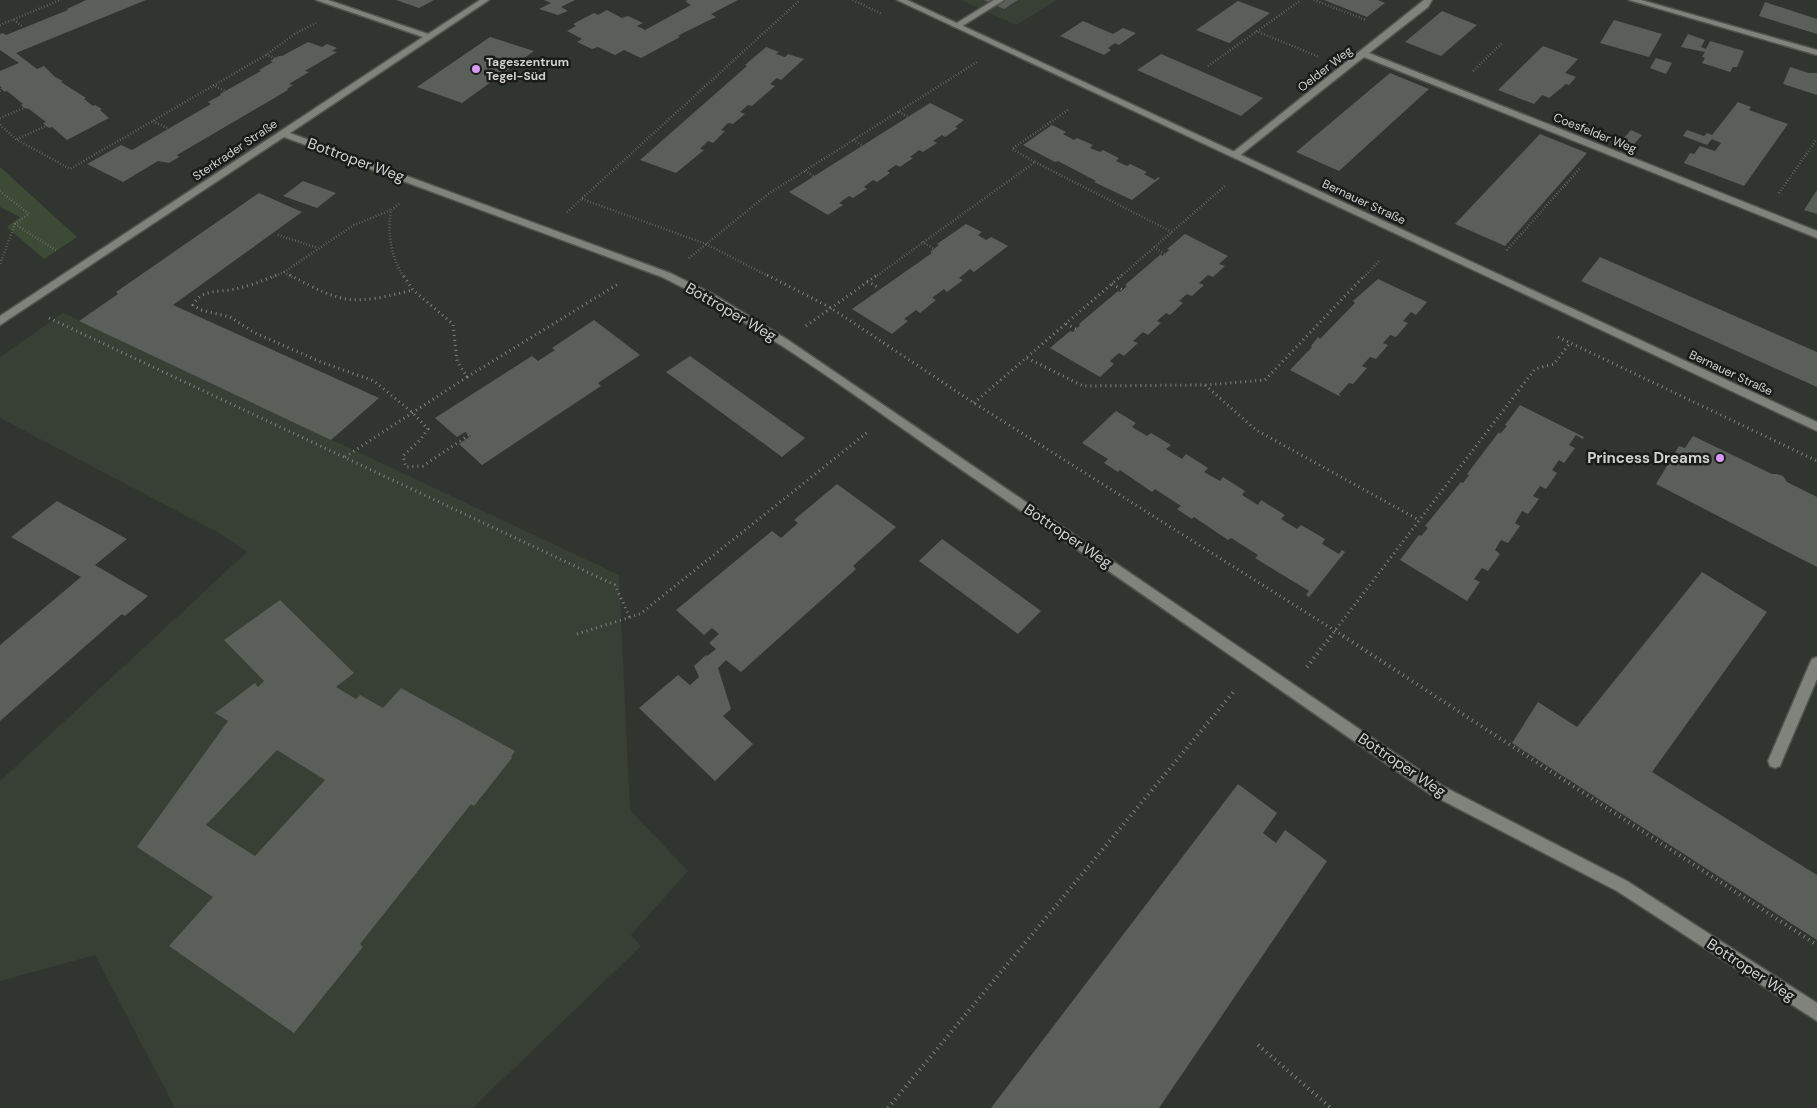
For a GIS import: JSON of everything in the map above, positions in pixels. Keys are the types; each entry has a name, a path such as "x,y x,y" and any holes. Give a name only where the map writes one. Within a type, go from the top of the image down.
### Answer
{"street":[{"path":"320,0 430,36"},
{"name":"Sterkrader Straße","path":"0,321 485,0"},
{"name":"Bernauer Straße","path":"901,0 1817,427"},
{"path":"956,26 1000,0"},
{"name":"Oelder Weg","path":"1234,155 1364,54 1425,5 1428,0"},
{"path":"1633,0 1817,53"},
{"name":"Coesfelder Weg","path":"1364,54 1817,235"},
{"name":"Bottroper Weg","path":"282,133 666,275 709,296 784,343 1435,789 1622,886 1817,1013"},
{"path":"1775,761 1817,663"}],"path":[{"path":"0,25 60,0"},
{"path":"548,230 800,0"},
{"path":"1208,66 1301,0"},
{"path":"1314,0 1372,22"},
{"path":"13,20 23,27"},
{"path":"0,125 16,139 70,169 266,55 296,33 320,22"},
{"path":"1256,31 1325,59"},
{"path":"289,32 296,33"},
{"path":"1467,77 1502,43"},
{"path":"266,55 275,58"},
{"path":"666,275 768,194 979,60"},
{"path":"213,85 225,91"},
{"path":"0,118 24,108"},
{"path":"1068,110 1012,150 1172,232"},
{"path":"898,112 909,118"},
{"path":"152,121 167,128"},
{"path":"16,139 46,126"},
{"path":"1776,198 1817,139"},
{"path":"853,140 864,146"},
{"path":"1507,250 1598,148"},
{"path":"784,343 867,281 1035,162"},
{"path":"805,171 815,177"},
{"path":"423,184 391,210 354,225 284,272 249,286 232,290 213,290 196,299 193,305 200,310 230,318 253,332 321,362 374,381 412,413 428,430 404,456 406,467 423,466 469,435"},
{"path":"974,403 1226,185"},
{"path":"0,191 30,214 15,224 0,264"},
{"path":"582,199 706,244 830,308 974,403 1334,630 1817,945"},
{"path":"391,210 388,224 396,267 413,290 453,324 457,362 467,377"},
{"path":"15,224 60,254"},
{"path":"278,235 319,248"},
{"path":"922,242 934,249"},
{"path":"1154,247 1165,254"},
{"path":"1027,358 1083,386 1206,384 1265,380 1380,260"},
{"path":"284,272 314,288 346,300 377,299 413,290"},
{"path":"345,458 467,377 623,281"},
{"path":"867,281 879,288"},
{"path":"1112,284 1123,290"},
{"path":"49,318 615,585 630,618"},
{"path":"1066,324 1076,329"},
{"path":"1291,689 1334,630 1535,369 1554,364 1571,342"},
{"path":"1206,384 1256,430 1419,520"},
{"path":"577,634 640,614 869,431"},
{"path":"888,1108 1235,690"},
{"path":"1258,1045 1331,1108"}],"shaded area":[{"path":"961,0 1057,0 1016,25"},
{"path":"63,313 619,575 630,810 688,871 631,935 641,946 473,1108 175,1108 95,955 0,981 0,781 247,552 219,533 0,418 0,357"}],"green space":[{"path":"0,167 77,237 44,259 7,227 20,217 0,207"}],"building":[{"path":"86,0 146,0 16,53 37,69 44,66 55,77 63,81 61,82 86,98 84,99 93,106 95,105 102,109 100,110 109,118 67,140 52,127 46,126 43,123 46,122 29,109 24,108 21,105 23,104 7,91 5,92 0,88 2,88 0,86 0,71 19,63 0,50 0,34 6,35 68,10"},
{"path":"396,0 434,0 419,8"},
{"path":"544,0 575,0 561,7 568,11 558,15 539,9 551,3"},
{"path":"738,0 711,14 716,17 683,33 678,36 680,37 641,58 624,50 615,55 598,47 592,49 577,42 582,39 567,31 576,26 573,24 594,13 598,15 607,10 622,18 628,16 643,23 637,26 645,30 691,5 685,1"},
{"path":"984,0 1018,0 1004,9"},
{"path":"1324,0 1378,0 1385,3 1367,17"},
{"path":"1238,1 1270,13 1229,43 1196,30"},
{"path":"1765,2 1817,19 1817,34 1759,16"},
{"path":"1442,11 1477,25 1441,56 1405,42"},
{"path":"1614,20 1662,34 1649,57 1600,43"},
{"path":"1083,21 1113,34 1123,28 1136,33 1119,45 1115,43 1108,48 1111,50 1104,55 1060,36"},
{"path":"1688,34 1705,40 1701,47 1706,49 1710,41 1744,51 1737,67 1733,67 1730,72 1702,63 1705,58 1702,57 1705,52 1681,47"},
{"name":"Tageszentrum Tegel-Süd","path":"490,37 534,51 462,103 417,87"},
{"path":"308,42 322,47 327,44 337,48 332,51 337,52 305,71 309,72 289,84 293,85 288,90 177,155 179,157 169,163 158,161 123,182 87,164 121,145 132,150 211,104 208,102 261,71 259,70 273,62 270,61"},
{"path":"1543,46 1578,59 1565,73 1576,77 1569,85 1566,84 1549,98 1542,95 1534,104 1498,90"},
{"path":"766,47 779,52 776,54 785,57 788,54 804,59 781,80 777,78 770,84 775,86 752,106 748,105 740,112 745,114 733,124 728,123 721,130 725,131 713,143 708,141 700,149 704,150 676,173 640,160 747,66 745,65"},
{"path":"1161,54 1263,98 1241,116 1137,70"},
{"path":"1656,58 1672,63 1666,74 1650,68"},
{"path":"1790,67 1809,73 1817,73 1817,95 1783,84"},
{"path":"1390,73 1429,89 1339,171 1296,152"},
{"path":"1738,102 1751,107 1749,110 1788,124 1744,186 1684,163 1690,153 1694,154 1700,146 1715,151 1721,143 1712,139 1707,145 1683,136 1687,130 1704,136 1707,133 1712,135"},
{"path":"930,103 964,120 955,127 958,128 945,137 942,135 933,141 937,143 923,152 919,150 910,157 913,158 900,167 896,165 887,171 890,173 877,182 873,180 864,187 867,189 853,198 849,196 839,203 843,205 828,215 789,192"},
{"path":"1052,125 1066,132 1063,134 1074,140 1077,138 1093,145 1090,148 1100,152 1103,150 1119,158 1116,161 1127,166 1130,164 1147,172 1144,174 1155,180 1158,177 1160,178 1132,200 1023,145"},
{"path":"1631,130 1642,135 1634,144 1622,140"},
{"path":"1540,134 1587,153 1505,246 1455,224"},
{"path":"303,181 336,193 317,208 283,196"},
{"path":"1817,190 1817,214 1804,210"},
{"path":"259,193 302,212 173,305 379,398 331,440 79,321 118,294 116,292"},
{"path":"966,224 982,232 978,235 986,240 991,237 1008,246 974,272 970,269 959,278 963,280 947,292 944,289 932,298 936,300 920,313 916,310 904,319 908,321 892,334 852,309 932,253 930,252 939,245 937,244"},
{"path":"1185,234 1228,256 1219,264 1225,266 1213,277 1208,275 1199,283 1204,285 1192,296 1187,294 1179,301 1183,303 1170,315 1166,313 1157,321 1161,323 1148,335 1143,332 1133,341 1138,343 1124,356 1119,353 1110,361 1114,364 1100,377 1050,348 1070,331 1073,332 1079,324 1118,291 1120,292 1127,286 1125,285 1161,254 1162,256 1165,254 1169,250 1167,249"},
{"path":"1600,257 1817,352 1817,387 1581,281"},
{"path":"1378,279 1427,302 1416,315 1411,312 1403,321 1408,323 1396,337 1390,335 1383,343 1388,345 1376,359 1370,357 1362,366 1367,368 1353,384 1349,383 1339,394 1341,397 1290,370 1312,347 1318,337 1320,339 1355,303 1353,301"},
{"path":"594,320 640,355 598,383 601,386 482,465 459,444 471,436 465,432 457,437 435,418 532,356 538,361 555,350 552,348"},
{"path":"690,356 805,438 782,457 666,372"},
{"path":"1520,405 1584,437 1583,439 1576,435 1569,445 1575,448 1564,463 1559,460 1552,470 1557,473 1546,489 1540,486 1533,496 1539,499 1528,514 1522,511 1515,523 1520,526 1508,543 1501,540 1495,550 1500,554 1488,571 1482,568 1474,579 1480,582 1467,601 1400,560 1419,535 1421,536 1428,528 1425,526 1461,482 1463,483 1469,475 1467,474 1499,432 1500,434 1507,426 1505,425"},
{"path":"1116,411 1136,423 1132,427 1147,436 1151,433 1171,445 1166,449 1182,459 1186,454 1208,468 1204,472 1220,481 1223,477 1245,491 1242,495 1258,505 1261,500 1285,515 1281,519 1297,529 1301,525 1325,539 1322,544 1339,554 1342,550 1345,552 1309,597 1306,595 1309,591 1255,558 1258,555 1231,538 1228,540 1194,517 1192,519 1177,509 1181,506 1155,489 1152,492 1120,470 1118,472 1104,463 1108,459 1082,443"},
{"path":"1693,436 1772,474 1783,476 1787,482 1817,497 1817,567 1656,484 1679,446 1685,448"},
{"path":"837,484 896,527 853,566 856,569 741,672 726,660 718,668 731,709 723,716 753,744 715,781 639,708 678,675 690,685 699,677 694,666 716,649 709,643 719,634 712,628 704,635 676,610 772,531 781,538 798,523 794,520"},
{"path":"57,501 127,539 95,565 148,596 125,616 122,614 0,721 0,645 81,577 11,537"},
{"path":"942,539 1041,611 1018,634 919,561"},
{"path":"1702,572 1767,612 1652,772 1817,875 1817,940 1512,743 1538,702 1577,727"},
{"path":"280,600 354,673 336,687 356,699 360,695 383,708 401,688 515,751 512,758 474,806 471,804 360,944 363,947 294,1033 169,946 213,897 137,847 228,721 215,713 255,683 258,687 264,681 224,640","holes":["277,750 325,780 255,856 206,825"]},
{"path":"1238,784 1277,813 1263,833 1276,843 1285,830 1327,861 1159,1108 991,1108"}],"place":[{"name":"Tageszentrum Tegel-Süd","path":"476,69"},
{"name":"Princess Dreams","path":"1720,458"}]}
